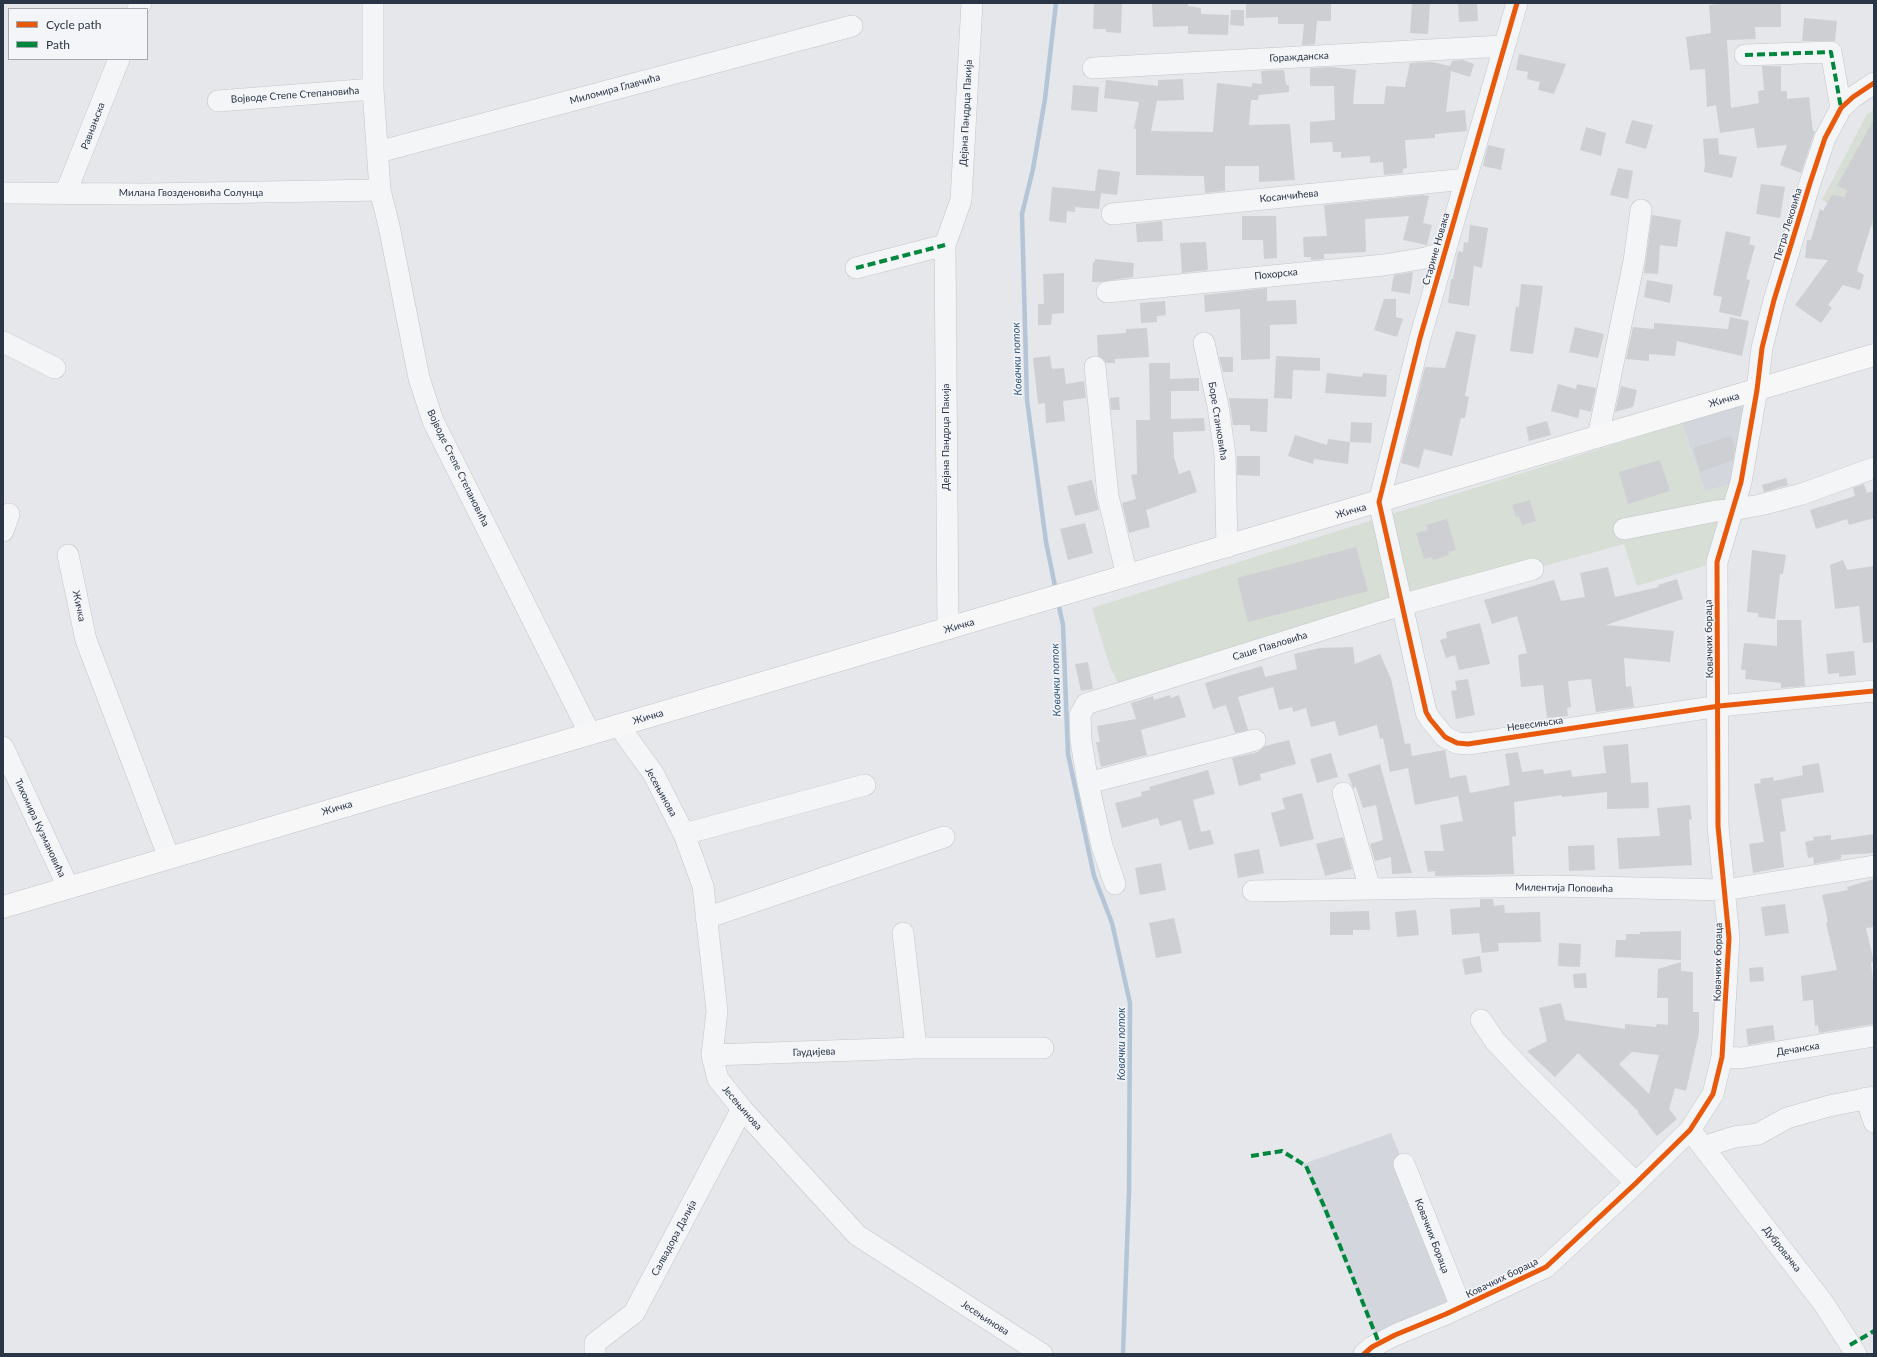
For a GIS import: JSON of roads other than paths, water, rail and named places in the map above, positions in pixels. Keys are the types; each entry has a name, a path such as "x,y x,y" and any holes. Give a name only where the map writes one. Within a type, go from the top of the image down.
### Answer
{"main road":[{"name":"Жичка","path":"3,907 1874,355"}],"street":[{"name":"Војводе Степе Степановића","path":"373,3 373,89 380,190 389,226 419,378 434,421 590,734"},
{"name":"Дејана Пандрца Пакија","path":"948,629 945,245 961,200 972,3"},
{"name":"Старине Новака","path":"1379,502 1420,338 1517,3"},
{"name":"Миломира Главчића","path":"378,152 852,26"},
{"name":"Горажданска","path":"1093,68 1504,46"},
{"path":"1745,55 1831,52 1841,108"},
{"name":"Равнањска","path":"66,192 119,60"},
{"name":"Петра Лековића","path":"1757,390 1762,348 1774,300 1824,138 1841,108 1853,97 1874,84"},
{"name":"Војводе Степе Степановића","path":"218,101 373,89"},
{"name":"Косанчићева","path":"1112,214 1466,179"},
{"name":"Милана Гвозденовића Солунца","path":"3,193 66,192 147,194 380,190"},
{"path":"1598,437 1634,261 1641,210"},
{"path":"856,268 945,245"},
{"name":"Похорска","path":"1107,292 1384,265 1425,258 1445,252"},
{"path":"3,342 55,368"},
{"name":"Боре Станковића","path":"1204,343 1218,406 1225,455 1227,547"},
{"path":"1095,367 1108,496 1127,576"},
{"name":"Ковачких бораца","path":"1364,1354 1372,1347 1395,1335 1461,1307 1546,1267 1690,1130 1713,1094 1722,1057 1729,938 1718,826 1719,706 1717,562 1741,482 1757,390"},
{"path":"1624,529 1716,511 1760,505 1802,494 1874,468"},
{"name":"Невесињска","path":"1379,502 1426,712 1436,728 1445,737 1457,742 1468,744 1719,706 1874,691"},
{"name":"Жичка","path":"68,555 86,640 169,858"},
{"name":"Саше Павловића","path":"1115,884 1102,846 1088,783 1080,727 1080,715 1086,704 1401,604 1533,570"},
{"name":"Јесењинова","path":"618,725 653,773 684,834 703,886 717,1011 712,1055 718,1079 742,1109 857,1235 1042,1354"},
{"path":"1088,783 1255,740"},
{"name":"Тихомира Кузмановића","path":"3,747 68,887"},
{"path":"684,834 865,785"},
{"path":"1343,793 1370,889"},
{"path":"706,918 944,837"},
{"name":"Милентија Поповића","path":"1253,891 1550,886 1725,890 1874,866"},
{"path":"903,933 916,1048"},
{"path":"1481,1020 1495,1041 1526,1074 1636,1183"},
{"name":"Дечанска","path":"1722,1057 1741,1058 1874,1036"},
{"name":"Гаудијева","path":"712,1055 916,1048 1044,1048"},
{"path":"1703,1147 1734,1137 1758,1134 1787,1118 1829,1106 1870,1098 1874,1122"},
{"name":"Салвадора Далија","path":"595,1354 596,1343 634,1313 742,1109"},
{"name":"Дубровачка","path":"1690,1130 1824,1304 1856,1354"},
{"name":"Ковачких Бораца","path":"1404,1164 1461,1307"}],"waterway":[{"name":"Ковачки поток","path":"1056,3 1045,99 1033,169 1022,214 1027,400 1046,542 1056,591"},
{"name":"Ковачки поток","path":"1058,602 1063,625 1068,754 1094,876 1112,923 1130,1003 1129,1191 1123,1354"}]}
